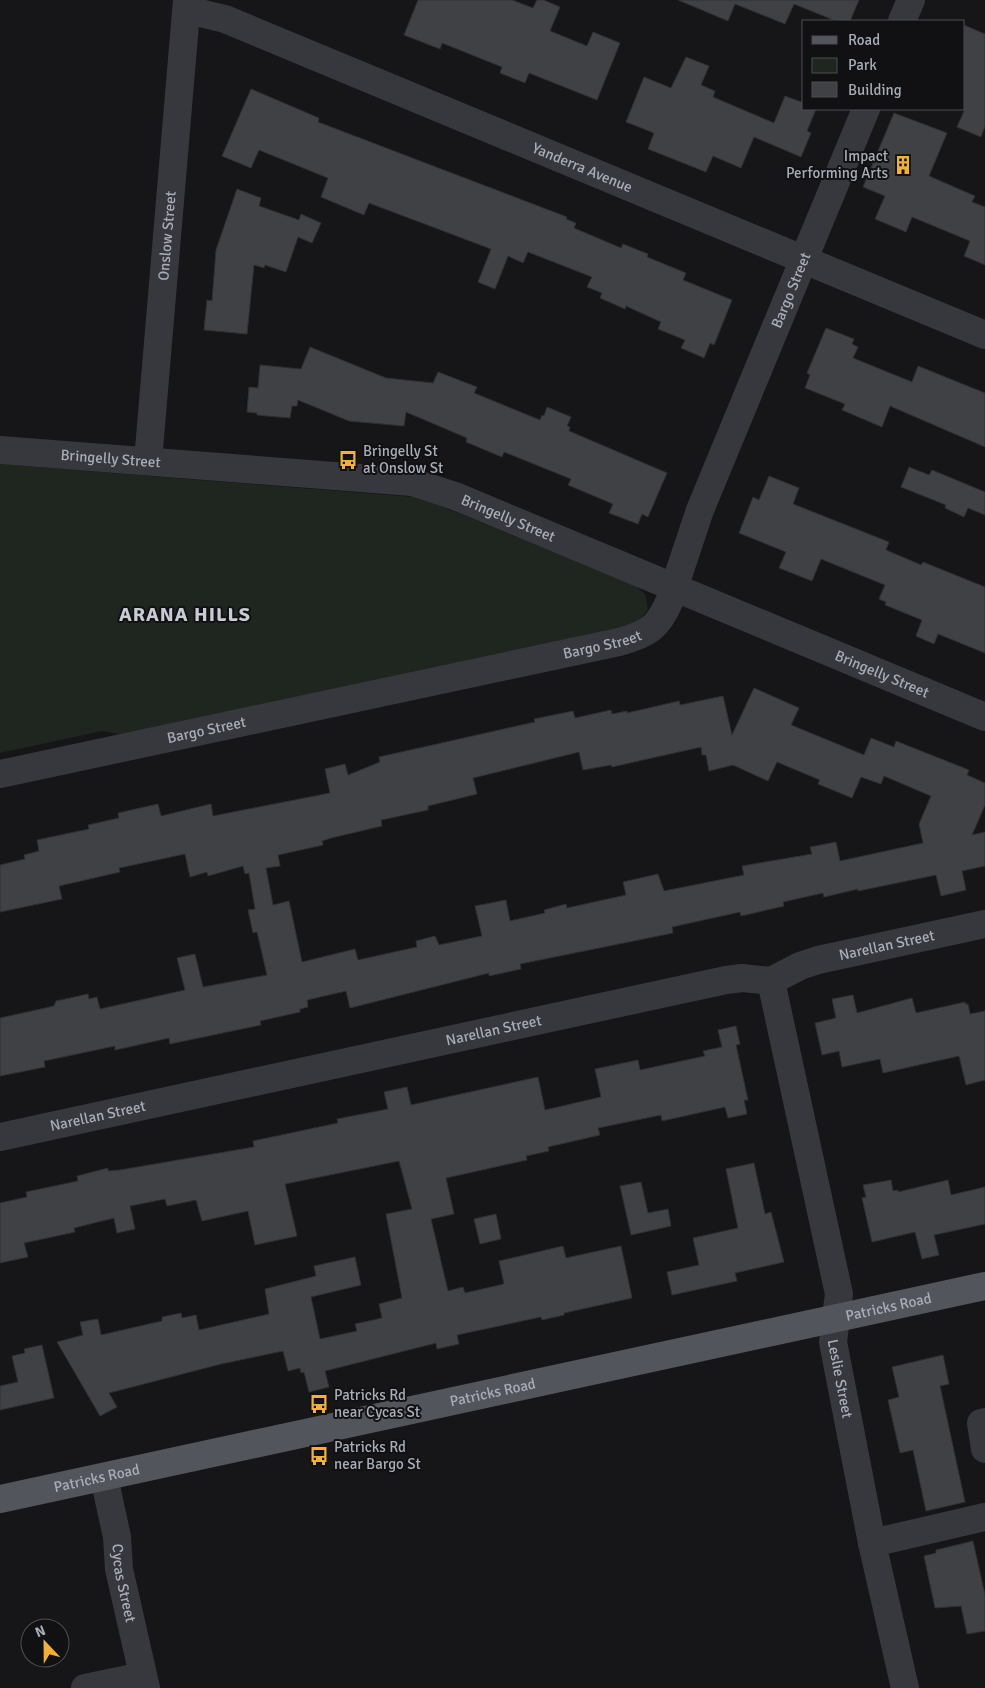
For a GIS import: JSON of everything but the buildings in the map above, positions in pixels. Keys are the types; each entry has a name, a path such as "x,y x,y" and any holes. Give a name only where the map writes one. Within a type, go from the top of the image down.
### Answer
{"main road":[{"name":"Patricks Road","path":"0,1499 985,1286"}],"street":[{"path":"902,20 911,0"},
{"name":"Yanderra Avenue","path":"187,5 225,19 985,335"},
{"name":"Onslow Street","path":"148,461 187,5"},
{"name":"Bargo Street","path":"0,774 627,640 645,634 652,629 664,614 700,510 866,110"},
{"name":"Bringelly Street","path":"0,450 412,482 455,496 985,717"},
{"name":"Narellan Street","path":"0,1137 726,980 742,978 771,981 800,966 818,960 985,924"},
{"name":"Leslie Street","path":"771,981 839,1294 833,1342 872,1544 905,1688"},
{"path":"985,1422 982,1423 985,1449"},
{"name":"Cycas Street","path":"104,1477 117,1537 119,1569 144,1682"},
{"path":"872,1544 985,1517"},
{"path":"85,1688 144,1682"}],"green space":[{"path":"0,464 412,497 436,504 636,586 645,594 648,609 639,621 624,627 124,735 102,731 0,753"}],"place":[{"name":"Impact Performing Arts","path":"903,165"},
{"name":"Bringelly St at Onslow St","path":"348,460"},
{"name":"Patricks Rd near Cycas St","path":"319,1404"},
{"name":"Patricks Rd near Bargo St","path":"319,1456"}],"district":[{"name":"ARANA HILLS","path":"185,614"}]}
